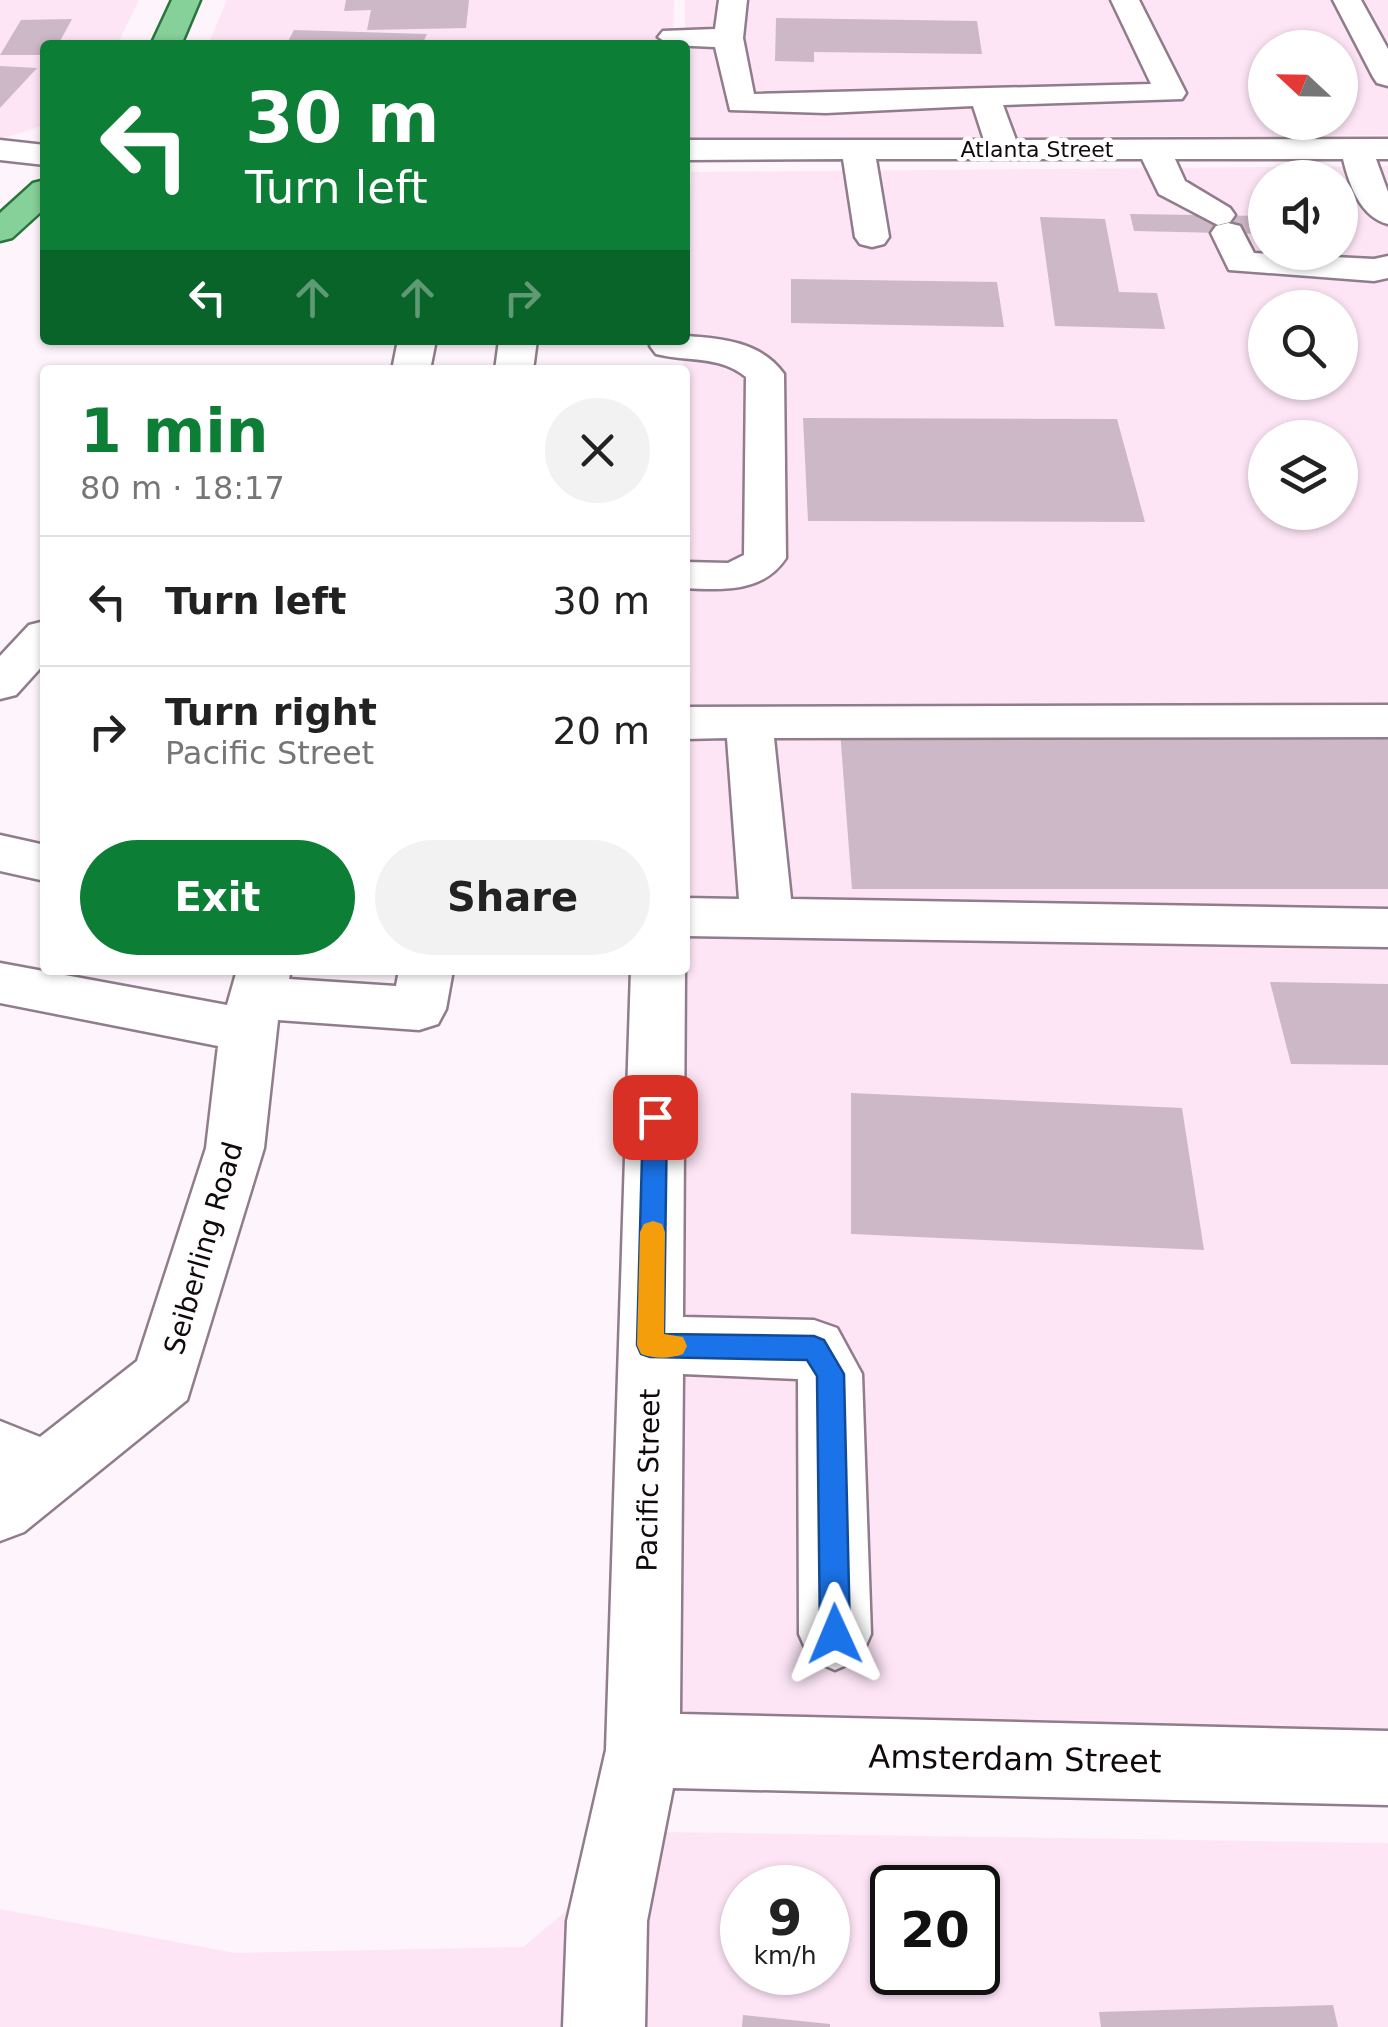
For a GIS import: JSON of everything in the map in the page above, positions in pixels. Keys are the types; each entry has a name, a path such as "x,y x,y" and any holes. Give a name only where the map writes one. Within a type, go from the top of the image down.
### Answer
{"main road":[{"path":"168,40 186,0"},
{"path":"0,231 40,194"}],"street":[{"path":"674,0 674,40"},
{"path":"733,0 728,38 741,102 826,104 1171,93 1125,0"},
{"path":"1347,0 1388,78"},
{"path":"690,40 728,38"},
{"path":"985,96 1003,150"},
{"path":"1154,149 1171,186 1223,224 1242,264 1374,270 1388,267"},
{"path":"1373,149 1367,188 1388,214"},
{"name":"Atlanta Street","path":"690,150 1373,149"},
{"path":"0,150 40,154"},
{"path":"858,150 872,237"},
{"path":"0,183 40,188"},
{"path":"669,352 730,351 749,357 765,374 765,558 756,570 732,576 690,575"},
{"path":"0,684 31,643"},
{"path":"690,723 1388,721"},
{"path":"749,722 767,918"},
{"path":"0,853 40,862"},
{"path":"690,917 1388,928"},
{"path":"0,983 419,1008 425,975"},
{"name":"Pacific Street","path":"604,2027 607,1922 642,1750 658,975"},
{"name":"Seiberling Road","path":"15,1478 164,1379 236,1148 256,999"},
{"path":"650,1345 814,1348 830,1374 835,1634"},
{"name":"Amsterdam Street","path":"642,1750 1388,1768"}],"shaded area":[{"path":"0,0 139,0 119,40 40,40 40,127 0,137"},
{"path":"227,0 674,0 673,40 210,40"},
{"path":"685,0 1388,0 1388,135 1358,135 1358,30 1248,30 1248,136 690,139 690,40 685,40"},
{"path":"1358,166 1388,166 1388,1742 643,1750 685,975 690,975 690,365 683,365 684,345 690,345 691,172 1248,167 1248,270 1358,270"},
{"path":"661,1832 1388,1843 1388,2027 0,2027 0,1909 235,1953 523,1947"}],"building":[{"path":"346,0 469,0 466,28 367,30 371,10 344,11"},
{"path":"776,18 977,21 982,54 814,52 814,62 775,61"},
{"path":"72,19 61,40 40,40 40,55 0,55 21,20"},
{"path":"294,30 427,34 424,40 289,40"},
{"path":"0,66 37,68 0,108"},
{"path":"1130,214 1248,216 1248,234 1134,231"},
{"path":"1040,217 1105,219 1119,292 1157,293 1165,329 1055,326"},
{"path":"791,279 997,282 1004,327 791,323"},
{"path":"803,418 1117,419 1145,522 808,521"},
{"path":"840,731 1388,731 1388,889 852,889"},
{"path":"1270,982 1388,984 1388,1065 1291,1064"},
{"path":"851,1093 1182,1108 1204,1250 851,1234"},
{"path":"1333,2005 1338,2027 1101,2027 1099,2012"},
{"path":"743,2015 830,2024 830,2027 742,2027"}],"slow traffic":[{"path":"653,1232 650,1345 674,1346"}],"route":[{"path":"655,1117 650,1345 814,1348 830,1374 835,1634"}]}
